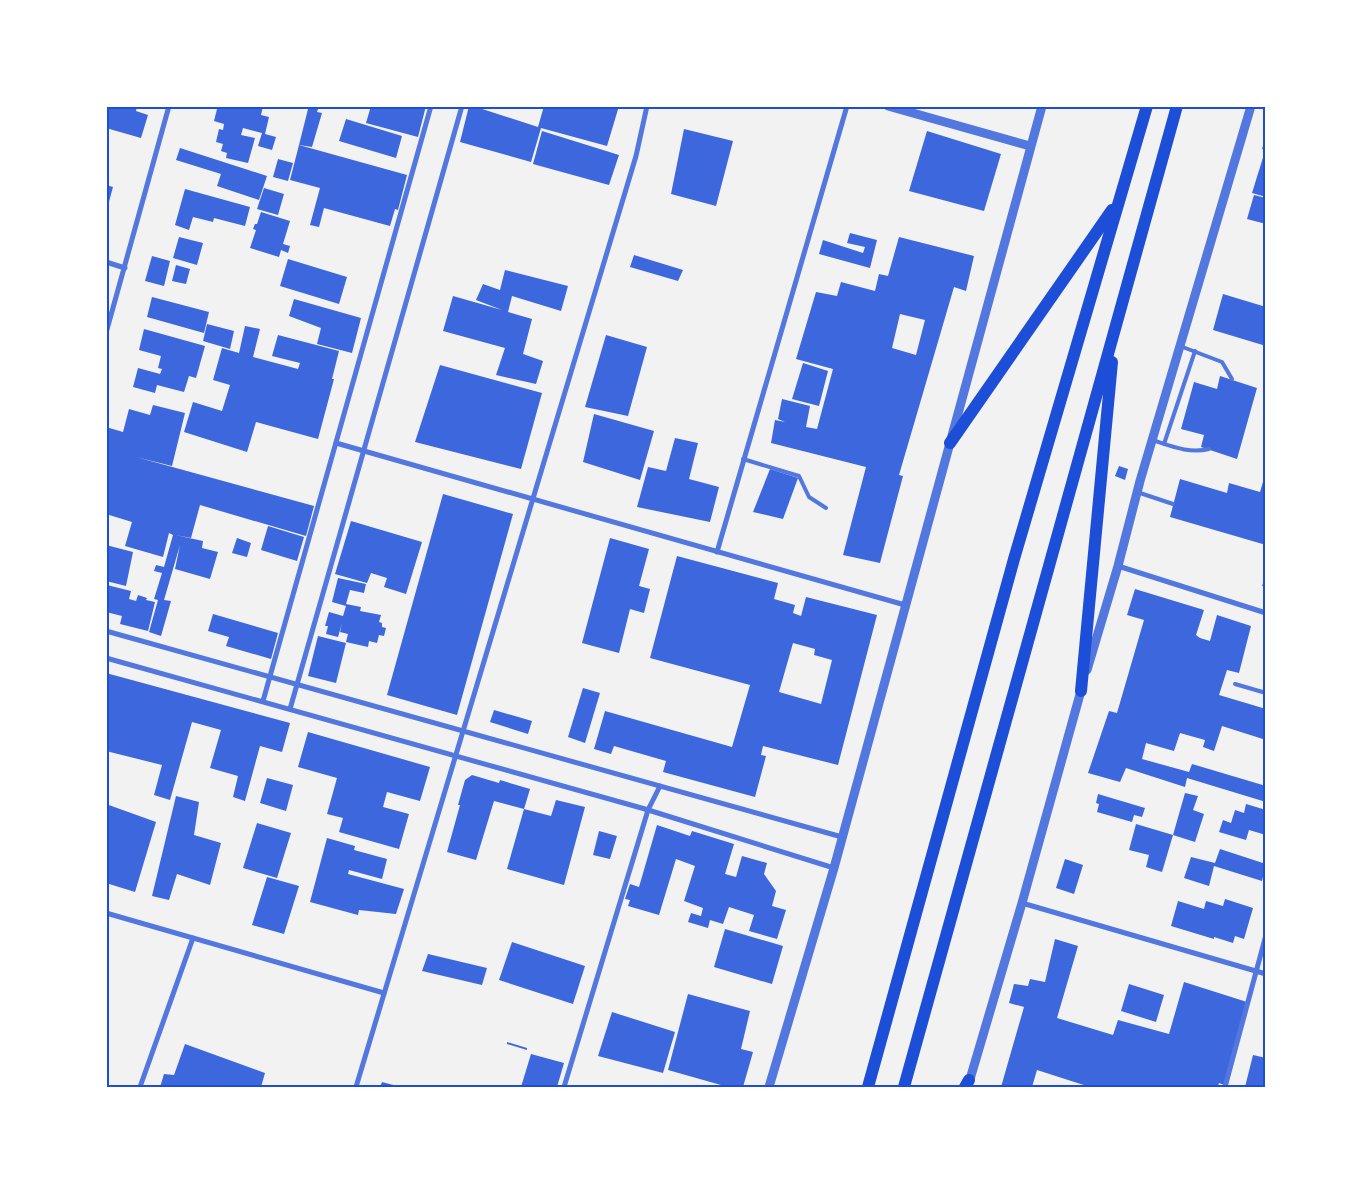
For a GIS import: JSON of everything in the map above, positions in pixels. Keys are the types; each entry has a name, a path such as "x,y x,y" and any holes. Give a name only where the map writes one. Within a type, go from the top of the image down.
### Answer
{"highway":[{"path":"868,1087 1014,559 1147,106"},
{"path":"904,1087 1178,106"},
{"path":"950,443 1118,202"},
{"path":"1081,691 1115,330"}],"street":[{"path":"106,333 169,106"},
{"path":"263,702 431,106"},
{"path":"290,709 462,106"},
{"path":"356,1087 636,156 647,106"},
{"path":"717,552 846,106"},
{"path":"888,106 1030,146"},
{"path":"770,1087 834,868 1042,106"},
{"path":"967,1084 1022,903 1118,566 1137,492 1251,106"},
{"path":"106,262 125,268"},
{"path":"336,443 905,605"},
{"path":"1118,566 1266,613"},
{"path":"106,631 842,837"},
{"path":"106,658 648,810 834,868"},
{"path":"564,1087 648,810 660,786"},
{"path":"1022,903 1266,974"},
{"path":"106,913 384,993"},
{"path":"1225,1087 1266,936"},
{"path":"140,1087 193,938"}],"lane":[{"path":"1180,346 1222,362 1232,379"},
{"path":"1164,444 1195,351"},
{"path":"1152,440 1189,451 1200,452 1209,449"},
{"path":"744,459 799,476 809,497 826,508"},
{"path":"1137,492 1173,504"},
{"path":"1235,684 1266,693"}],"building":[{"path":"106,106 137,106 136,111 148,115 141,138 106,128"},
{"path":"222,106 263,106 261,115 269,117 265,134 276,137 272,150 258,146 262,133 243,128 241,135 255,138 248,163 226,158 227,153 221,151 223,144 216,142 219,129 223,130 224,124 214,121 217,109 221,109"},
{"path":"300,106 319,106 317,112 322,113 312,147 299,145 308,109"},
{"path":"371,106 426,106 418,137 366,123"},
{"path":"469,106 538,127 544,106 619,106 607,146 541,128 531,162 460,142"},
{"path":"346,119 402,136 396,158 339,141"},
{"path":"684,129 733,141 716,206 671,194"},
{"path":"542,131 619,155 609,185 533,164"},
{"path":"927,131 1001,154 984,211 909,191"},
{"path":"1266,139 1266,150 1262,149"},
{"path":"299,145 407,175 398,210 395,209 390,226 324,208 319,227 310,225 320,188 290,180"},
{"path":"180,148 267,176 259,200 217,186 221,174 176,160"},
{"path":"1266,151 1266,197 1252,193"},
{"path":"278,159 293,163 288,181 273,177"},
{"path":"106,185 113,187 107,209 106,209"},
{"path":"264,188 284,194 278,215 257,209"},
{"path":"185,189 250,207 245,226 214,218 213,222 193,217 189,230 175,225"},
{"path":"1254,195 1266,198 1266,224 1247,219"},
{"path":"261,212 290,221 283,244 290,246 288,253 281,250 279,257 250,248 256,230 253,229"},
{"path":"850,233 877,240 870,268 819,254 823,240 863,253 865,247 847,243"},
{"path":"179,237 203,243 197,265 173,258"},
{"path":"899,237 974,256 966,291 954,287 899,475 903,476 880,563 843,555 866,467 771,443 775,420 785,422 778,419 782,399 810,406 806,427 817,429 833,369 796,359 816,292 837,296 841,282 875,291 879,274 888,276","holes":["900,314 925,320 916,355 892,348"]},
{"path":"634,255 683,270 678,281 630,267"},
{"path":"152,256 170,261 164,286 145,281"},
{"path":"288,259 347,277 339,304 280,286"},
{"path":"176,265 190,269 186,284 172,281"},
{"path":"505,270 568,286 561,311 512,296 508,312 532,319 523,354 543,361 536,384 496,375 505,348 443,331 453,296 502,310 476,300 483,284 500,290"},
{"path":"1223,294 1266,307 1266,346 1213,330"},
{"path":"152,297 209,312 204,333 147,317"},
{"path":"294,299 361,318 352,353 317,344 321,328 289,316"},
{"path":"207,324 234,331 230,349 203,341"},
{"path":"245,326 260,329 253,357 298,369 300,363 272,356 278,335 339,351 332,379 334,379 318,439 256,422 247,452 184,432 193,402 222,411 230,385 213,380 222,348 239,353"},
{"path":"144,329 205,346 196,378 189,376 184,392 157,385 155,393 133,387 138,368 160,374 162,369 158,368 161,356 139,350"},
{"path":"606,335 647,347 628,416 585,407"},
{"path":"803,363 828,371 819,406 792,399"},
{"path":"440,365 542,393 521,469 415,442"},
{"path":"1220,376 1257,388 1237,459 1201,447 1204,435 1181,429 1194,382 1217,389"},
{"path":"153,405 185,413 172,466 136,457 314,506 306,536 200,505 191,538 175,535 203,541 202,548 218,552 210,579 175,569 180,545 164,600 171,601 161,636 149,632 158,600 154,599 162,573 154,571 156,565 164,567 173,535 169,533 163,557 125,546 132,522 106,514 106,427 123,432 129,409 150,415"},
{"path":"594,414 654,431 640,480 583,462"},
{"path":"675,438 698,443 689,479 719,487 710,522 637,507 648,467 666,471"},
{"path":"1119,466 1128,469 1125,480 1115,476"},
{"path":"770,469 798,478 783,519 753,512"},
{"path":"1265,475 1266,545 1170,517 1180,479 1227,493 1229,483 1260,492"},
{"path":"443,494 513,514 457,715 387,695"},
{"path":"351,521 422,542 406,594 384,587 387,578 371,573 367,583 335,574"},
{"path":"268,526 304,537 297,561 261,550"},
{"path":"237,538 251,543 247,557 232,553"},
{"path":"610,538 649,549 639,586 650,589 644,613 630,609 619,653 582,643"},
{"path":"106,545 133,552 126,586 106,581"},
{"path":"677,556 778,583 774,599 795,605 793,613 801,616 806,597 877,615 838,765 763,746 761,755 766,756 755,797 663,772 666,761 614,746 611,754 594,749 605,711 732,747 750,685 650,658","holes":["793,643 815,649 814,655 832,660 821,704 779,692"]},
{"path":"1266,575 1266,587 1262,586"},
{"path":"338,578 366,584 364,593 350,590 346,604 361,607 360,611 381,615 379,622 382,623 382,627 386,628 384,636 379,635 377,643 369,641 368,647 346,642 348,634 340,632 342,623 338,637 326,634 328,626 325,626 329,612 343,616 346,606 332,602"},
{"path":"107,585 131,591 129,599 136,601 138,595 147,598 146,600 155,602 148,631 120,624 122,616 106,612"},
{"path":"1135,589 1204,610 1196,635 1200,638 1210,641 1217,615 1251,626 1239,673 1227,670 1219,695 1266,709 1266,740 1222,726 1214,751 1203,747 1205,740 1180,733 1174,751 1146,743 1142,759 1189,772 1192,764 1266,786 1266,802 1187,778 1185,787 1126,768 1120,782 1088,773 1109,711 1117,713 1144,620 1127,615"},
{"path":"213,614 278,633 271,659 226,646 229,637 208,631"},
{"path":"318,636 346,643 336,683 308,676"},
{"path":"106,673 290,723 282,752 260,746 245,801 233,797 238,776 210,768 221,730 192,722 170,800 154,795 162,765 106,751"},
{"path":"583,688 600,693 585,743 568,737"},
{"path":"494,710 532,721 528,734 490,722"},
{"path":"308,732 430,767 420,801 387,792 383,807 409,814 399,849 339,832 343,818 327,814 337,778 298,767"},
{"path":"472,775 499,783 500,780 530,789 524,809 494,801 476,860 447,852 465,780"},
{"path":"267,778 293,785 286,811 260,803"},
{"path":"1185,793 1198,796 1193,810 1204,814 1195,842 1173,835"},
{"path":"1098,794 1145,808 1142,817 1134,815 1132,822 1097,812 1099,804 1096,803"},
{"path":"176,796 199,802 194,835 221,843 210,885 177,874 169,900 152,896"},
{"path":"556,800 585,807 564,885 507,869 524,809 551,816"},
{"path":"106,804 156,822 135,892 106,883"},
{"path":"1246,804 1266,810 1266,835 1249,830 1246,840 1219,832 1223,820 1231,823 1235,810 1244,813"},
{"path":"257,823 291,833 277,878 243,868"},
{"path":"1136,824 1173,835 1162,872 1146,867 1149,855 1129,850"},
{"path":"657,825 690,836 692,831 734,844 725,874 736,877 742,856 767,863 764,874 776,891 772,906 786,910 777,939 749,931 754,915 729,907 723,924 710,920 708,928 688,922 691,913 701,916 703,908 684,901 695,866 676,859 659,915 628,906 630,900 625,899 630,884 639,887"},
{"path":"599,831 617,836 610,859 593,855"},
{"path":"327,838 355,846 354,850 387,859 382,879 349,870 348,874 404,889 396,914 359,910 358,915 310,902"},
{"path":"1220,849 1266,864 1262,881 1214,866 1209,886 1184,878 1191,857 1215,863"},
{"path":"1065,859 1083,865 1074,894 1056,888"},
{"path":"267,877 299,886 284,934 252,925"},
{"path":"1225,899 1253,908 1244,939 1235,936 1233,943 1171,926 1178,901 1204,909 1206,901 1223,906"},
{"path":"725,929 783,946 772,984 714,967"},
{"path":"1055,939 1078,946 1057,1018 1113,1035 1118,1020 1169,1034 1184,982 1247,1002 1224,1085 1219,1083 1218,1087 1090,1087 1037,1070 1032,1087 1001,1087 1024,1007 1009,1003 1014,984 1028,986 1030,979 1045,982"},
{"path":"512,942 585,966 573,1004 499,980"},
{"path":"428,954 487,968 482,985 422,971"},
{"path":"1129,984 1164,995 1156,1022 1121,1011"},
{"path":"688,994 750,1011 741,1049 753,1052 743,1087 728,1087 668,1070"},
{"path":"612,1012 675,1032 663,1073 598,1056"},
{"path":"507,1042 527,1048 527,1050 507,1044"},
{"path":"185,1044 265,1073 261,1087 160,1087 164,1074 174,1075"},
{"path":"531,1054 564,1063 557,1087 521,1087"},
{"path":"1253,1055 1266,1058 1266,1087 1245,1087"},
{"path":"382,1082 397,1086 380,1087"}]}
